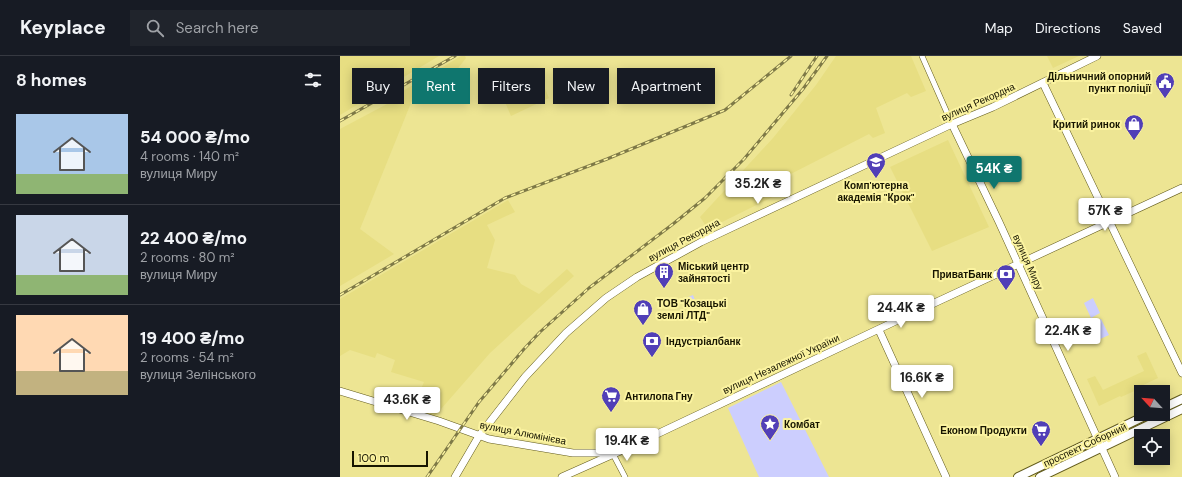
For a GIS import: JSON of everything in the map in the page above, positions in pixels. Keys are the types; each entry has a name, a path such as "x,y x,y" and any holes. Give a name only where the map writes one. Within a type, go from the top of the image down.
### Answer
{"main road":[{"path":"1170,405 1182,399"},
{"name":"проспект Соборний","path":"1040,477 1182,409"},
{"name":"проспект Соборний","path":"1018,477 1134,421"}],"street":[{"name":"вулиця Миру","path":"922,56 1115,477"},
{"name":"вулиця Рекордна","path":"456,477 479,436 525,378 566,333 606,298 636,277 701,242 952,124 993,108 1097,56"},
{"path":"1044,82 1182,373"},
{"name":"вулиця Незалежної України","path":"562,477 636,444 1182,188"},
{"path":"879,330 946,477"},
{"name":"вулиця Алюмінієва","path":"340,391 439,421 489,439 573,452 613,454"},
{"path":"613,454 625,477"}],"shaded area":[{"path":"340,56 439,56 419,68 412,68 412,72 404,77 404,68 352,68 352,104 358,104 340,115"},
{"path":"461,56 465,56 466,58 458,68 441,68"},
{"path":"836,56 911,56 926,91 911,97 907,93 876,108 885,133 873,138 869,134 779,180 783,192 708,229 700,217 773,138 816,85"},
{"path":"1047,56 1079,56 1053,68"},
{"path":"412,86 412,100 360,229 394,254 340,286 340,129 387,104 404,104 404,90"},
{"path":"545,89 549,98 545,100"},
{"path":"506,104 536,104 511,116"},
{"path":"948,140 989,227 932,251 890,167"},
{"path":"508,200 515,212 487,225 495,240 487,268 515,275 521,284 539,294 567,269 574,276 490,353 434,417 424,414 414,406 424,382 391,372 395,360 377,353 375,358 350,350 340,356 340,299"},
{"path":"693,295 697,305 689,309 684,299"},
{"path":"1093,298 1100,313 1091,318 1084,303"},
{"path":"1101,319 1109,335 1098,340 1090,324"},
{"path":"1146,352 1158,378 1143,385 1134,385 1134,391 1099,406 1087,379 1095,376 1103,390 1144,371 1137,356"},
{"path":"781,382 829,477 759,477 728,408"}],"railway":[{"path":"340,121 455,56"},
{"path":"340,295 505,198 607,159 725,110 791,56"},
{"path":"791,95 817,56"},
{"path":"427,477 479,402 540,332 589,288 705,198 744,159 803,89 827,56"}],"place":[{"name":"Дільничний опорний пункт поліції","path":"1165,99"},
{"name":"Критий ринок","path":"1134,141"},
{"name":"Комп'ютерна академія \"Крок\"","path":"876,179"},
{"name":"Міський центр зайнятості","path":"664,289"},
{"name":"ПриватБанк","path":"1006,291"},
{"name":"ТОВ \"Козацькі землі ЛТД\"","path":"643,326"},
{"name":"Індустріалбанк","path":"652,358"},
{"name":"Антилопа Гну","path":"611,413"},
{"name":"Комбат","path":"770,441"},
{"name":"Економ Продукти","path":"1041,447"}]}
